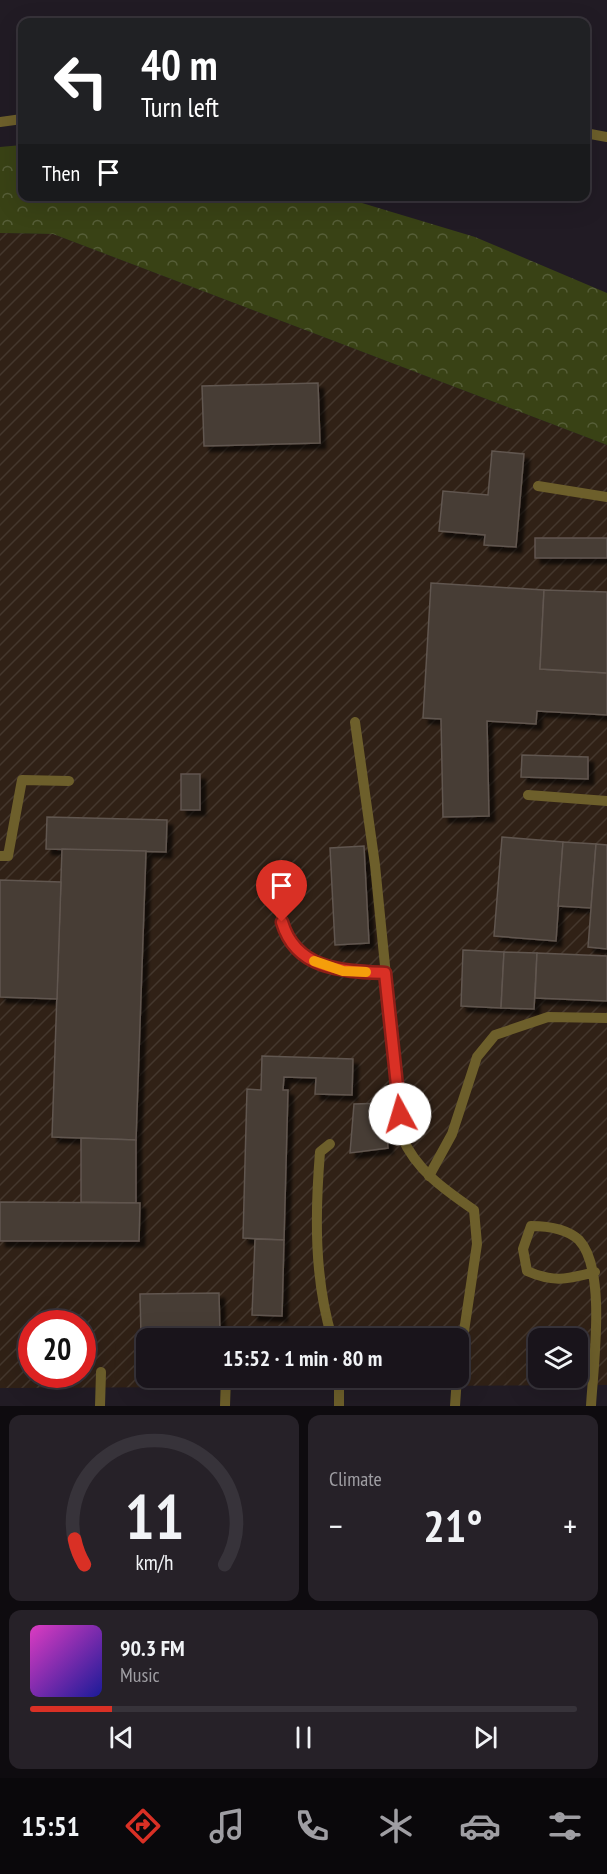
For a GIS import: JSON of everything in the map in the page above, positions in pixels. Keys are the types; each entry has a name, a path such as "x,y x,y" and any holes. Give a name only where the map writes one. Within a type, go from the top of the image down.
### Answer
{"lane":[{"path":"0,122 18,120"},
{"path":"590,134 607,137"},
{"path":"538,486 607,497"},
{"path":"355,722 375,865 402,1137 410,1155 429,1176 474,1210 477,1244 465,1328"},
{"path":"0,856 8,855 21,780 69,781"},
{"path":"528,795 607,801"},
{"path":"273,872 277,906 286,938 298,952 313,961 343,971 385,973"},
{"path":"429,1176 452,1134 477,1056 495,1035 548,1017 607,1018"},
{"path":"330,1144 320,1152 318,1224 321,1294 330,1328"},
{"path":"591,1406 598,1331 595,1272 588,1251 578,1239 562,1231 531,1226 523,1250 527,1271 548,1280 569,1279 595,1272"},
{"path":"100,1406 101,1372"},
{"path":"225,1406 226,1388"},
{"path":"339,1388 339,1406"},
{"path":"455,1406 456,1388"}],"shaded area":[{"path":"0,233 53,234 607,445 607,1385 588,1385 588,1328 528,1328 528,1385 469,1386 469,1328 136,1328 136,1387 96,1388 96,1310 18,1310 18,1388 0,1388"}],"green space":[{"path":"18,145 18,201 355,201 475,237 607,293 607,445 53,234 0,233 0,147"}],"building":[{"path":"318,383 320,443 204,446 202,386"},
{"path":"492,451 524,454 516,547 484,545 485,535 439,531 443,491 488,495"},
{"path":"535,538 607,538 607,558 535,558"},
{"path":"431,583 544,590 540,669 607,673 607,715 537,711 536,724 487,721 489,816 443,817 441,719 423,718"},
{"path":"544,590 607,592 607,673 540,669"},
{"path":"522,755 588,757 588,779 521,777"},
{"path":"181,774 200,774 200,810 181,810"},
{"path":"47,817 167,820 166,852 46,849"},
{"path":"502,837 563,842 556,941 494,936"},
{"path":"563,842 596,844 591,908 558,906"},
{"path":"596,844 607,845 607,949 588,947"},
{"path":"364,846 369,943 335,945 330,848"},
{"path":"62,849 146,851 136,1140 52,1137"},
{"path":"0,880 61,882 57,999 0,997"},
{"path":"463,950 504,952 501,1008 461,1006"},
{"path":"504,952 537,953 534,1009 501,1008"},
{"path":"537,953 607,956 607,1001 535,998"},
{"path":"262,1056 353,1059 352,1095 315,1094 316,1078 284,1077 283,1090 288,1090 284,1240 243,1238 247,1089 261,1090"},
{"path":"385,1103 388,1148 350,1153 354,1104"},
{"path":"81,1138 136,1140 136,1203 81,1202"},
{"path":"0,1202 140,1203 139,1241 0,1241"},
{"path":"255,1239 284,1240 282,1316 252,1315"},
{"path":"219,1293 220,1328 141,1328 140,1294"}],"slow traffic":[{"path":"314,961 343,971 366,972"}],"route":[{"path":"282,922 286,938 298,952 313,961 343,971 385,973 400,1114"}]}
